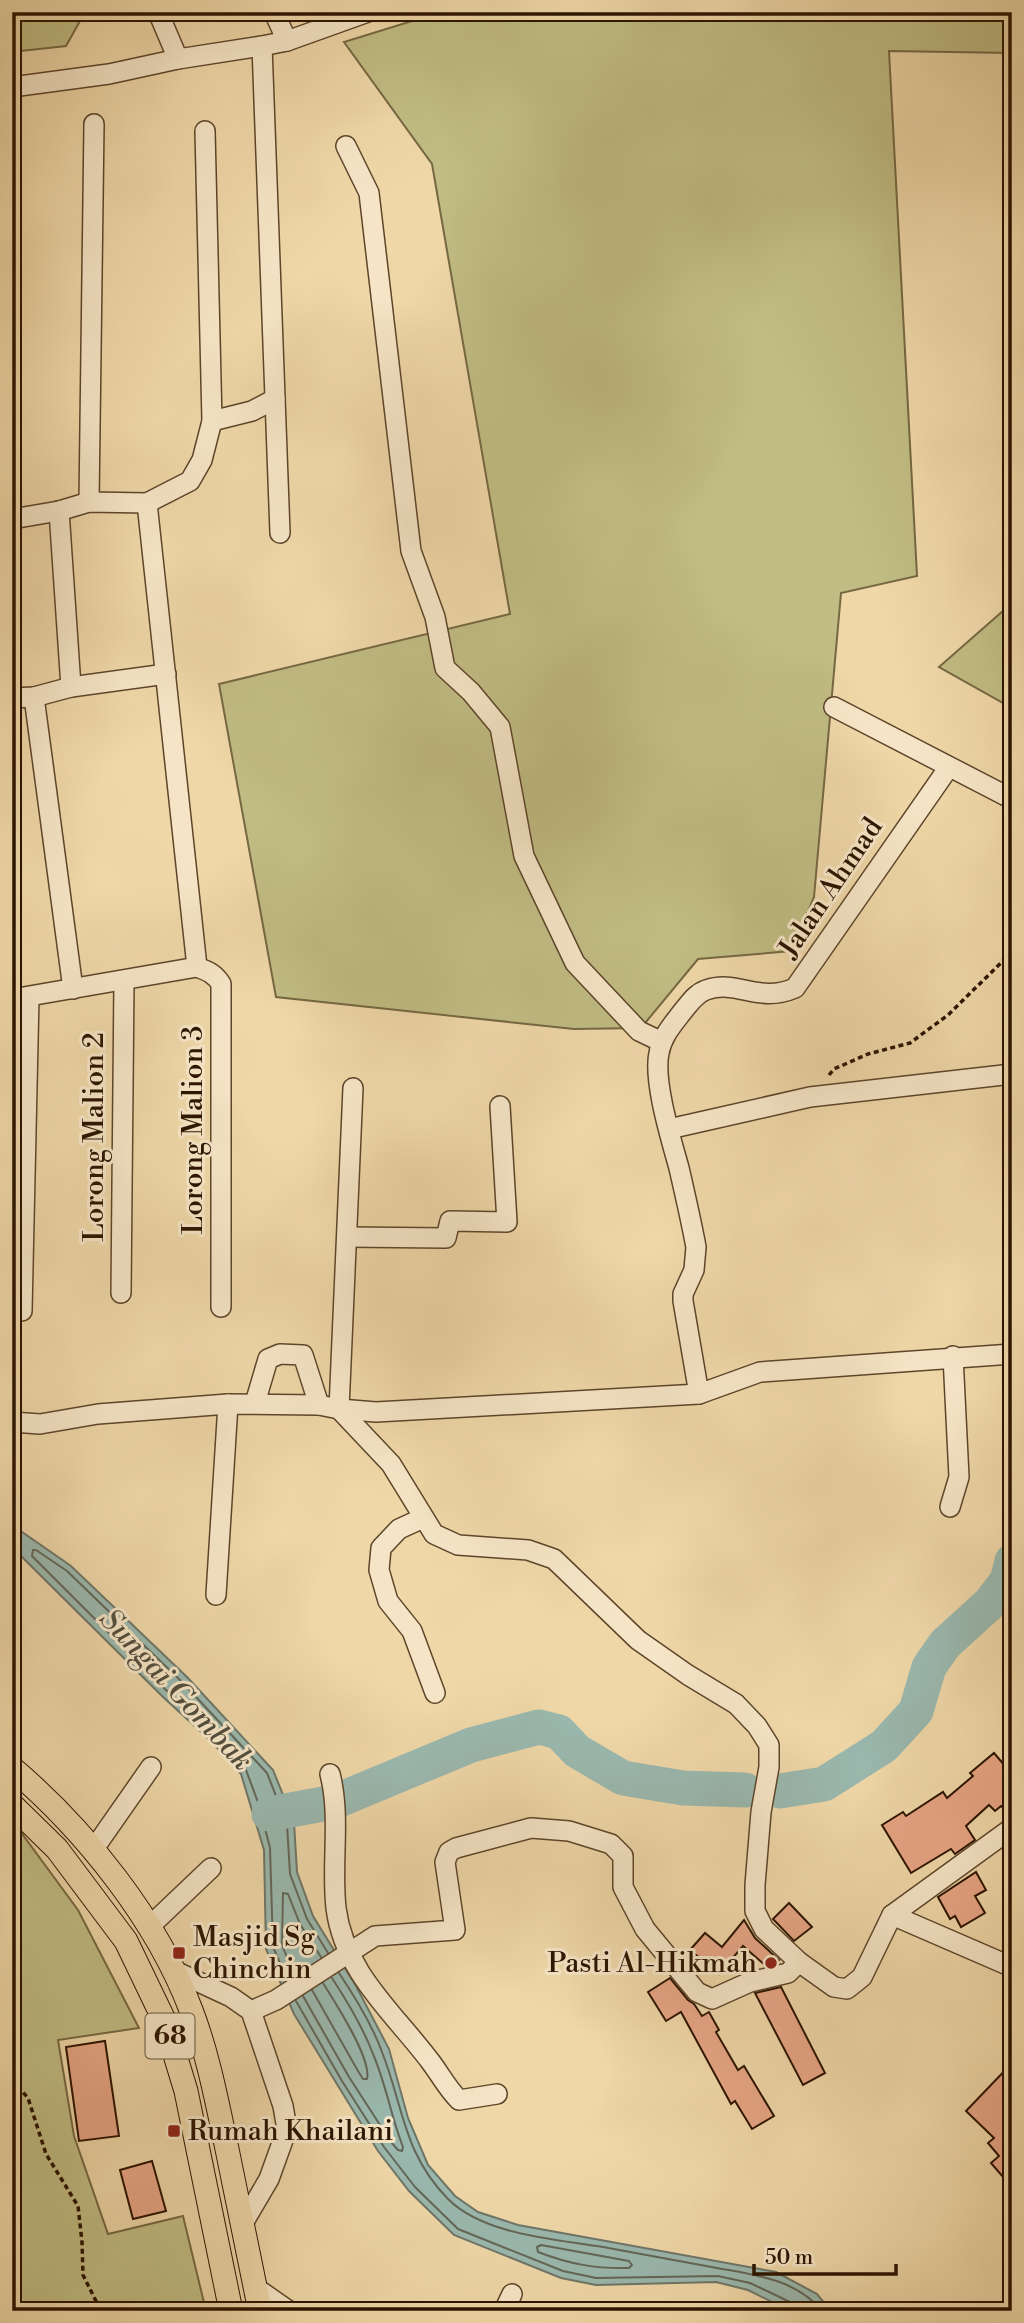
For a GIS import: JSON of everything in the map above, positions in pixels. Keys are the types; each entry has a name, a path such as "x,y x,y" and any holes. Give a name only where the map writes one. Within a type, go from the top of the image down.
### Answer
{"main road":[{"name":"68","path":"12,1768 71,1824 93,1850 150,1926 175,1971 192,2012 213,2084 258,2299"},
{"name":"68","path":"12,1805 57,1849 126,1941 166,2022 186,2091 231,2311"}],"street":[{"path":"158,12 178,59"},
{"path":"275,12 287,40"},
{"path":"12,87 109,74 178,59 262,47 368,12"},
{"path":"262,47 280,533"},
{"path":"89,502 94,124"},
{"path":"12,519 59,511 89,502 147,503 190,481 202,460 212,421 205,131"},
{"path":"346,146 369,193 411,551 435,617 445,668 471,692 500,727 524,856 575,963 639,1031 662,1042 658,1064 669,1129 696,1247 694,1270 686,1284 683,1301 699,1394"},
{"path":"212,421 251,411 275,399"},
{"path":"22,1311 21,998 197,967 147,503"},
{"path":"59,511 71,687"},
{"path":"12,698 34,697 71,687 166,674"},
{"path":"34,697 72,989"},
{"path":"834,707 1012,799"},
{"name":"Jalan Ahmad","path":"662,1042 667,1031 694,998 709,989 728,987 766,995 795,988 949,767"},
{"name":"Lorong Malion 3","path":"197,967 210,972 221,984 221,1307"},
{"name":"Lorong Malion 2","path":"121,1293 124,981"},
{"path":"669,1129 810,1097 1012,1074"},
{"path":"353,1088 340,1409 391,1464 434,1534 458,1545 528,1550 554,1559 638,1640 736,1704 757,1726 769,1745 769,1767 761,1812 755,1885 755,1911 764,1929 799,1962 834,1987 847,1989 862,1977 892,1914 1012,1828"},
{"path":"347,1237 446,1238 450,1222 507,1222 500,1106"},
{"path":"255,1403 268,1359 280,1354 303,1355 318,1405"},
{"path":"12,1422 40,1424 98,1414 228,1404 318,1405 376,1412 699,1394 760,1372 953,1356 1012,1354"},
{"path":"950,1507 959,1477 953,1356"},
{"path":"216,1595 228,1404"},
{"path":"423,1518 398,1529 381,1548 379,1570 388,1601 411,1631 435,1693"},
{"path":"93,1850 151,1767"},
{"path":"332,1780 336,1827 333,1871 336,1906 347,1953 380,2004 459,2100 497,2094"},
{"path":"251,2011 276,2000 375,1936 455,1930 445,1862 449,1852 531,1828 569,1831 619,1849 623,1856 623,1887 645,1928 696,1992 712,1999 750,1982 788,1973 799,1962"},
{"path":"150,1926 211,1868"},
{"path":"892,1914 1012,1967"},
{"path":"175,1971 230,1997 251,2011 283,2106 287,2129 269,2179 242,2224"},
{"path":"258,2299 289,2311"}],"path":[{"path":"810,1097 834,1069 868,1054 911,1043 948,1015 1012,952"},
{"path":"12,2080 28,2098 46,2154 78,2206 83,2275 101,2311"}],"shaded area":[{"path":"12,12 85,12 66,46 12,52"},
{"path":"441,12 1012,12 1012,53 889,51 917,576 841,593 814,897 792,951 698,959 641,1028 574,1029 276,997 219,684 510,614 432,164 344,42"},
{"path":"1012,603 1012,708 939,667"},
{"path":"12,1823 78,1910 139,2028 58,2040 74,2136 108,2234 183,2216 206,2311 12,2311"}],"water":[{"name":"Sungai Gombak","path":"12,1525 71,1566 188,1678 273,1770 294,1822 297,1872 313,1916 356,1986 389,2049 408,2118 428,2165 455,2196 478,2212 518,2225 776,2272 817,2294 831,2311 790,2311 748,2290 716,2282 596,2285 561,2278 454,2235 409,2191 378,2151 294,2014 266,1949 264,1850 241,1774 212,1742 12,1547"}],"building":[{"path":"994,1753 1012,1774 1012,1816 1001,1806 995,1811 989,1805 966,1826 975,1840 955,1854 951,1849 911,1873 882,1825 903,1812 906,1816 943,1792 947,1798 973,1776 970,1773"},
{"path":"976,1872 986,1890 975,1896 985,1913 961,1927 955,1916 950,1919 938,1897"},
{"path":"789,1903 812,1927 794,1941 773,1919"},
{"path":"744,1920 755,1938 779,1960 776,1963 766,1966 743,1946 719,1974 690,1950 705,1933 722,1947"},
{"path":"670,1978 702,2016 709,2012 719,2030 716,2032 738,2070 744,2066 774,2116 752,2129 735,2101 731,2104 681,2012 666,2021 648,1992"},
{"path":"781,1987 825,2073 803,2085 755,1993"},
{"path":"105,2041 119,2136 79,2141 66,2047"},
{"path":"1012,2063 1012,2171 1003,2177 991,2163 999,2156 988,2143 994,2138 966,2111"},
{"path":"152,2161 166,2211 133,2219 120,2170"}],"waterway":[{"path":"780,1791 824,1784 884,1746 916,1711 929,1667 945,1644 989,1604 1007,1581 1012,1561"},
{"path":"269,1814 334,1802 471,1745 539,1727 559,1732 577,1751 623,1778 683,1788 745,1790"}],"place":[{"name":"Masjid Sg Chinchin","path":"179,1953"},
{"name":"Pasti Al-Hikmah","path":"771,1963"},
{"name":"Rumah Khailani","path":"174,2131"}]}
